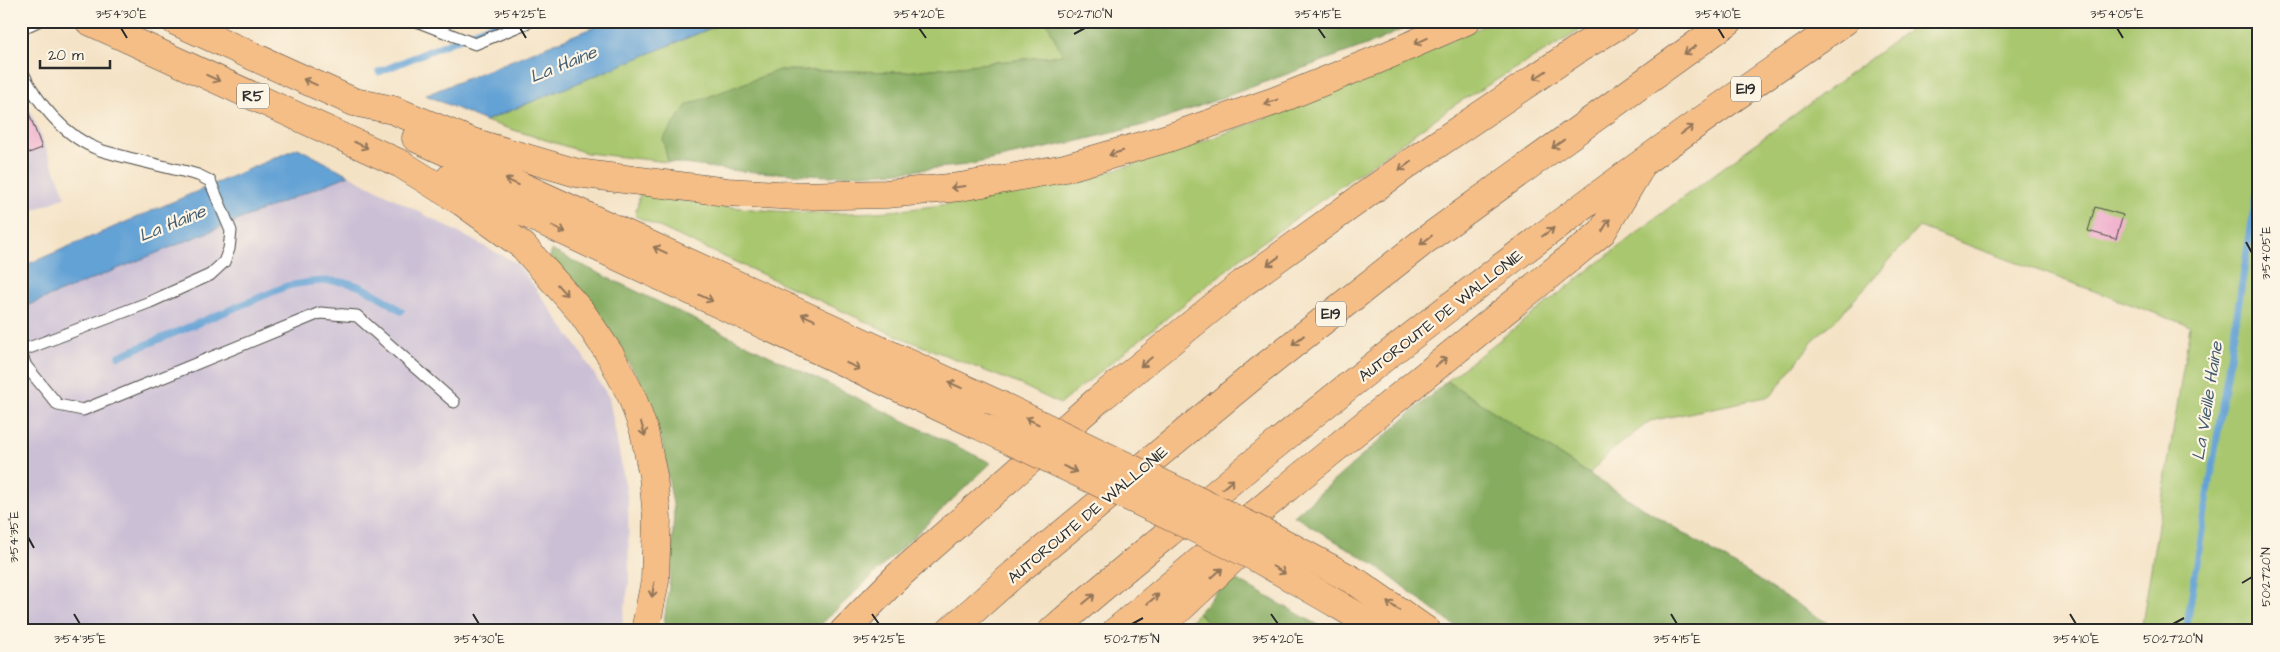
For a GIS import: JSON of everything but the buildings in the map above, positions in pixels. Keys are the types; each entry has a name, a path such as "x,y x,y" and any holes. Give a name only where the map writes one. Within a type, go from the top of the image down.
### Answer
{"highway":[{"name":"R5","path":"175,21 354,102"},
{"path":"354,102 393,110 472,142 577,173 727,192 797,196 886,194 960,187 1065,168 1168,138 1275,101 1466,21"},
{"path":"844,631 897,577 1090,407 1243,283 1411,162 1580,48 1625,21"},
{"name":"AUTOROUTE DE WALLONIE","path":"950,631 1015,573 1251,378 1424,241 1729,21"},
{"name":"AUTOROUTE DE WALLONIE","path":"1052,631 1294,429 1466,294 1647,158 1845,21"},
{"name":"R5","path":"97,25 401,164"},
{"path":"354,102 374,119 1000,405 1272,536 1358,583 1427,631"},
{"path":"1116,631 1403,392 1602,232 1647,158"},
{"path":"401,164 442,174 978,425 1255,557 1382,631"},
{"path":"401,164 462,202 523,246 582,313 611,356 632,398 644,431 653,476 657,554 655,581 645,631"},
{"path":"1156,631 1298,499 1403,392"}],"lane":[{"path":"21,32 24,27 38,21"},
{"path":"416,21 475,44 531,21"},
{"path":"21,69 29,86 69,132 99,149 198,175 210,181 230,231 229,249 224,262 210,275 150,302 21,353 26,366 58,405 83,410 320,313 357,316 454,402"}],"shaded area":[{"path":"21,89 66,197 21,215"},
{"path":"349,175 518,264 580,351 609,398 628,500 629,582 621,631 21,631 21,308"}],"green space":[{"path":"728,21 1046,21 1064,55 904,72 779,70 663,139 668,162 587,153 485,121"},
{"path":"1046,21 1419,21 1380,40 1156,122 967,165 829,176 738,171 668,162 663,139 687,105 779,70 904,72 1063,55"},
{"path":"1495,21 1596,21 1456,104 1246,254 1060,404 1021,385 897,336 635,216 640,194 776,211 822,213 872,212 947,204 1086,176 1151,159 1239,128 1325,94"},
{"path":"1921,21 2259,21 2259,631 2141,631 2190,326 1919,227 1836,320 1816,337 1771,396 1650,421 1610,452 1589,474 1447,381 1666,210"},
{"path":"551,250 991,463 814,631 663,631 671,570 674,510 662,442 639,379 597,314 550,261"},
{"path":"1447,381 1589,474 1840,631 1461,631 1375,565 1294,516"},
{"path":"1230,576 1329,631 1219,631 1198,613"},
{"path":"1198,613 1219,631 1181,631"}],"water":[{"name":"La Haine","path":"609,21 728,21 485,121 426,95"},
{"name":"La Haine","path":"298,148 349,175 21,308 21,267"}],"waterway":[{"path":"379,72 502,21"},
{"name":"La Vieille Haine","path":"2186,631 2259,177"},
{"path":"119,356 287,286 305,283 320,281 347,283 373,292 401,311"}]}
